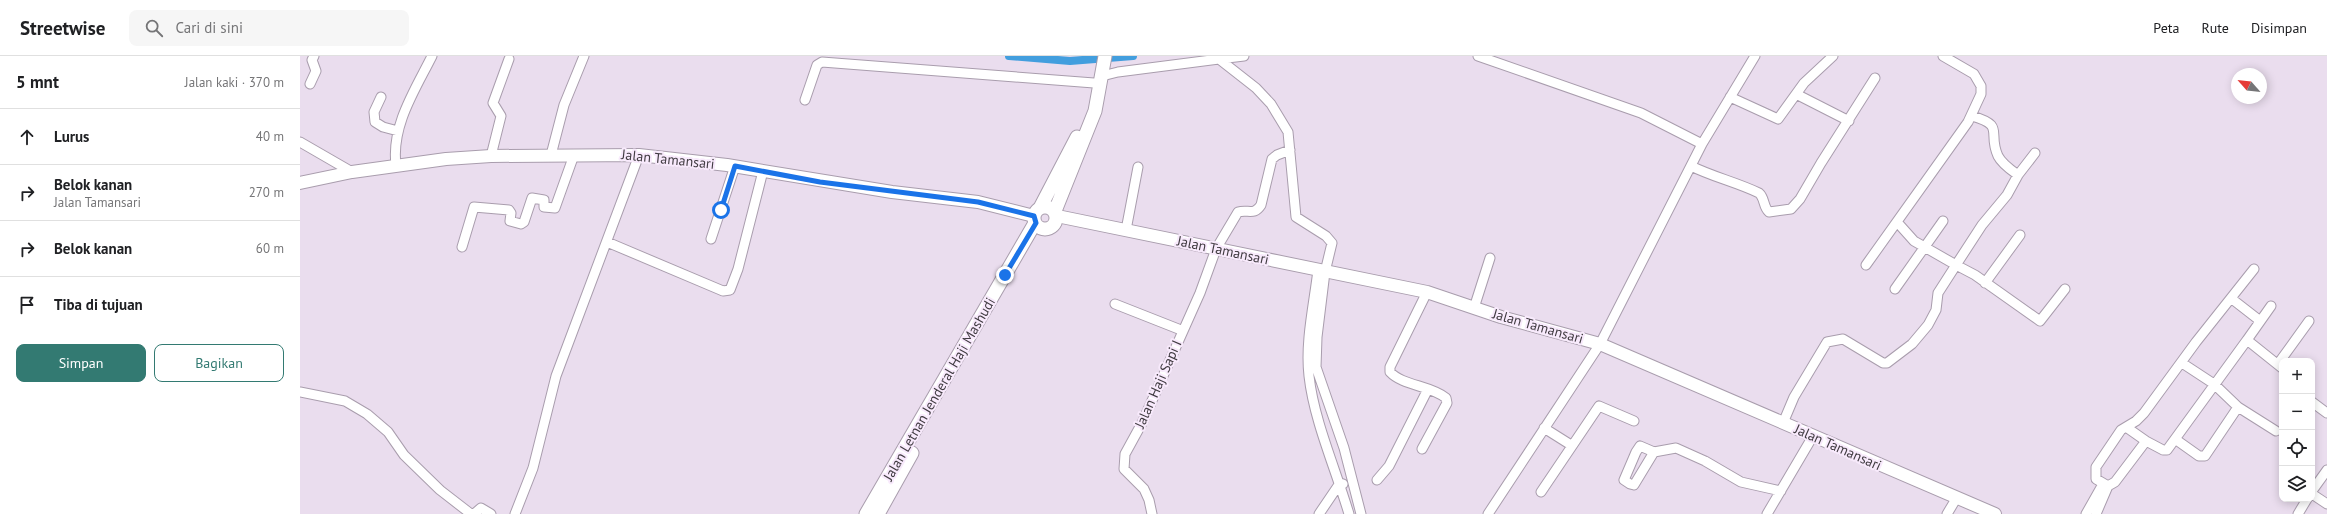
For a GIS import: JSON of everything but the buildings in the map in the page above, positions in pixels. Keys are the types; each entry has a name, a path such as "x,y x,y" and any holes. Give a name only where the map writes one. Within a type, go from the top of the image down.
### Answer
{"main road":[{"name":"Jalan Letnan Jenderal Haji Mashudi","path":"1056,214 1092,122 1099,76 1096,56"},
{"name":"Jalan Letnan Jenderal Haji Mashudi","path":"874,510 1038,219 1087,117 1105,56"},
{"name":"Jalan Tamansari","path":"300,183 352,172 396,165 491,156 639,154 735,166 892,192 978,202 1038,219"},
{"path":"1048,207 1056,214 1056,221 1050,228 1038,219 1048,207"},
{"name":"Jalan Tamansari","path":"1056,214 1216,249 1427,292 1474,308 1600,344 1783,422 1956,499 1995,514"}],"street":[{"path":"310,84 316,71 312,60 314,56"},
{"path":"396,165 394,150 398,131 408,102 432,56"},
{"path":"551,155 564,105 584,56"},
{"path":"805,100 817,65 822,62 1099,76 1118,72 1244,56"},
{"path":"1478,56 1641,113 1702,144"},
{"path":"1488,514 1600,344 1702,144 1755,56"},
{"path":"1730,97 1778,120 1804,83 1833,56"},
{"path":"1866,265 1972,116 1981,94 1981,86 1974,74 1943,56"},
{"path":"491,156 501,116 493,103 509,59"},
{"path":"1219,59 1256,88 1271,104 1288,132 1296,217 1326,236 1332,243 1322,271 1308,359 1309,377 1319,420 1349,514"},
{"path":"1691,166 1709,175 1736,182 1759,193 1762,196 1766,209 1769,212 1785,212 1795,207 1875,78"},
{"path":"1796,94 1849,121"},
{"path":"381,98 374,112 375,122 383,127 398,131"},
{"path":"1972,116 1987,120 1992,126 1995,133 1994,142 1998,157 2006,167 2018,175"},
{"path":"300,142 352,172"},
{"name":"Jalan Haji Sapi I","path":"1152,514 1147,493 1126,473 1124,459 1200,293 1216,249 1238,212 1254,213 1258,211 1261,205 1272,159 1277,154 1290,150"},
{"path":"1783,422 1801,384 1828,342 1843,339 1883,363 1892,362 1912,344 1928,325 1936,310 1938,293 1956,265 1982,225 2007,195 2018,175 2035,153"},
{"path":"462,247 474,207 509,210 511,213 510,221 521,224 524,222 532,198 544,200 544,207 555,208 574,154"},
{"path":"515,514 533,468 556,376 639,154"},
{"path":"711,239 735,166"},
{"path":"1126,230 1138,167"},
{"path":"607,242 723,291 730,290 738,269 763,171"},
{"path":"1895,289 1943,221"},
{"path":"1897,222 1924,248 1985,283 2040,321 2065,289"},
{"path":"1985,283 2020,235"},
{"path":"1474,308 1490,258"},
{"path":"2105,485 2096,479 2096,467 2121,430 2136,421 2144,413 2196,342 2232,299 2254,269"},
{"path":"1322,271 1316,367 1344,448 1361,514"},
{"path":"1422,449 1447,403 1446,398 1440,393 1393,375 1390,372 1390,367 1427,292"},
{"path":"2232,299 2259,320"},
{"path":"1115,304 1182,330"},
{"path":"2126,427 2146,442 2165,451 2247,340 2259,320 2271,306"},
{"path":"2285,358 2309,321"},
{"path":"2247,340 2279,365"},
{"path":"2182,363 2214,384 2238,407 2276,431"},
{"path":"1377,480 1389,466 1428,389"},
{"path":"300,392 345,401 367,414 388,432 404,456 440,490 471,514"},
{"path":"2315,404 2327,413"},
{"path":"1541,492 1571,445 1599,406 1634,421"},
{"path":"2175,439 2199,456 2205,456 2238,407"},
{"path":"1544,428 1571,445"},
{"path":"1767,514 1814,436"},
{"path":"2086,514 2105,485 2115,482 2146,442"},
{"path":"1654,452 1676,448 1705,461 1741,482 1781,491"},
{"path":"2315,488 2327,470"},
{"path":"1340,483 1354,486"},
{"path":"1319,514 1340,483"},
{"path":"2096,514 2105,485"},
{"path":"2315,494 2327,504"},
{"path":"1947,514 1956,499"},
{"path":"2298,514 2305,502"},
{"path":"474,514 481,508 491,514"}],"waterway":[{"path":"1009,56 1070,61 1133,56"}],"route":[{"path":"721,210 735,166 820,182 978,202 1034,216 1036,223 1005,275"}]}
